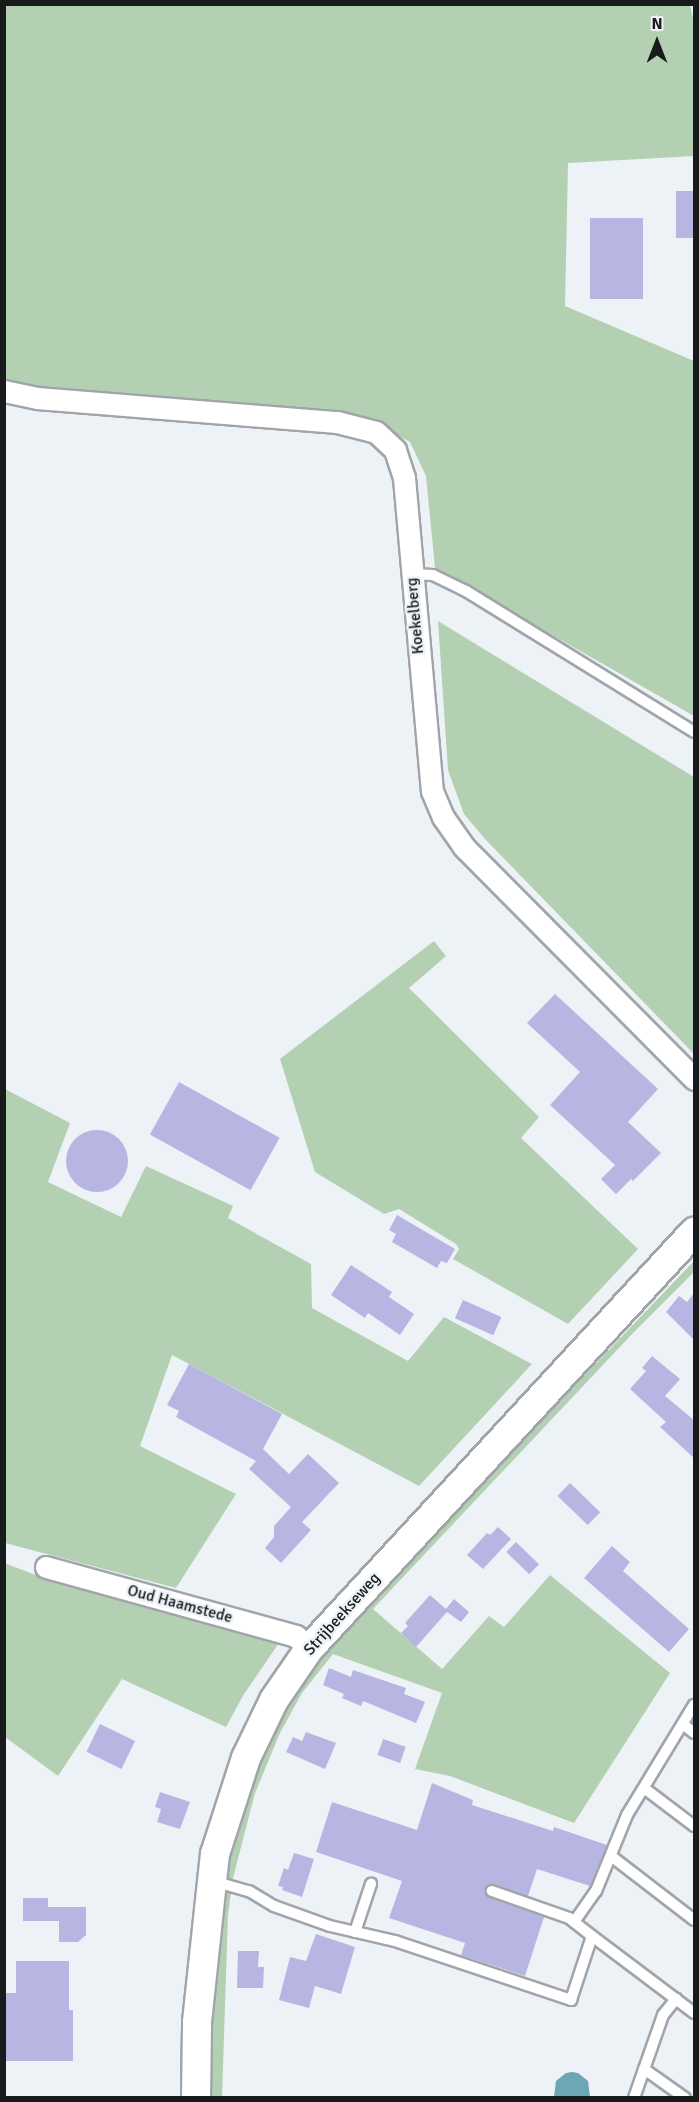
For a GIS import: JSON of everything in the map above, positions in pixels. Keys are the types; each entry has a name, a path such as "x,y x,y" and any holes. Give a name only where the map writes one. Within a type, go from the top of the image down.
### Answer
{"main road":[{"name":"Strijbeekseweg","path":"196,2097 197,2022 215,1854 246,1758 274,1700 309,1649 694,1232"}],"street":[{"name":"Koekelberg","path":"4,391 37,398 337,422 376,432 396,450 404,478 429,770 432,791 443,817 464,848 694,1079"},
{"name":"Oud Haamstede","path":"46,1566 296,1636 309,1649"}],"lane":[{"path":"412,574 434,575 466,591 694,732"},
{"path":"574,1922 596,1891 627,1815 694,1705"},
{"path":"683,1724 694,1733"},
{"path":"644,1788 694,1826"},
{"path":"610,1856 694,1920"},
{"path":"212,1881 249,1892 274,1906 296,1914 355,1932 395,1941 571,2000 592,1936"},
{"path":"355,1932 371,1884"},
{"path":"492,1891 574,1922 694,2013"},
{"path":"634,2097 663,2015 676,1999"},
{"path":"644,2069 685,2097"}],"green space":[{"path":"4,5 690,5 694,23 694,156 568,163 565,306 694,361 694,716 435,568 426,476 410,442 387,429 35,390 5,384"},
{"path":"438,621 694,777 694,1054 485,839 464,814 448,770"},
{"path":"434,941 446,956 409,988 539,1117 521,1138 638,1249 568,1324 453,1259 459,1249 456,1244 399,1209 384,1214 315,1172 280,1059"},
{"path":"5,1089 70,1123 48,1182 121,1217 146,1166 233,1206 228,1218 311,1264 312,1308 408,1361 444,1317 532,1364 419,1486 172,1355 140,1446 236,1494 176,1588 5,1543"},
{"path":"694,1261 694,1272 633,1333 373,1609 442,1669 489,1616 504,1627 550,1575 670,1673 574,1823 450,1776 415,1769 442,1693 333,1654 302,1693 280,1733 255,1793 233,1878 228,1915 222,2097 207,2098 209,2008 226,1853 242,1799 291,1689 470,1495"},
{"path":"4,1563 46,1579 281,1640 244,1694 226,1727 122,1679 58,1776 5,1737"}],"water":[{"path":"566,2073 578,2073 588,2081 590,2097 554,2097 556,2081"}],"building":[{"path":"676,191 694,191 694,238 676,238"},
{"path":"590,218 643,218 643,299 590,299"},
{"path":"555,994 658,1089 628,1122 661,1153 633,1181 631,1179 616,1194 601,1179 615,1165 550,1105 580,1072 527,1023"},
{"path":"179,1082 280,1138 250,1190 150,1134"},
{"path":"91,1130 103,1130 119,1139 126,1149 128,1161 126,1173 119,1183 103,1192 91,1192 80,1187 71,1178 66,1167 66,1155 71,1144 80,1135"},
{"path":"397,1215 455,1249 447,1263 441,1261 437,1268 392,1242 396,1234 389,1230"},
{"path":"351,1265 392,1292 389,1297 414,1314 400,1335 368,1313 365,1318 331,1295"},
{"path":"694,1293 694,1340 666,1312 679,1296 687,1302"},
{"path":"463,1300 501,1317 493,1335 455,1318"},
{"path":"652,1356 680,1379 665,1396 694,1420 694,1458 660,1427 666,1422 630,1389 646,1371 642,1368"},
{"path":"189,1364 282,1414 263,1449 289,1474 308,1454 339,1483 302,1522 311,1530 281,1563 265,1548 274,1537 274,1526 291,1507 249,1469 256,1461 176,1417 179,1411 167,1405"},
{"path":"570,1483 600,1512 588,1525 557,1496"},
{"path":"498,1527 511,1539 483,1569 467,1555 487,1533 490,1535"},
{"path":"516,1542 539,1564 529,1574 506,1552"},
{"path":"612,1546 630,1562 623,1571 689,1629 669,1652 584,1578"},
{"path":"430,1595 446,1609 454,1599 469,1612 461,1622 447,1612 416,1647 401,1633 408,1626 405,1623"},
{"path":"329,1668 351,1677 353,1670 406,1688 404,1694 425,1702 416,1723 363,1701 361,1706 342,1698 344,1694 323,1685"},
{"path":"100,1724 135,1741 121,1769 86,1752"},
{"path":"306,1732 336,1743 325,1769 286,1752 293,1737 302,1741"},
{"path":"383,1739 406,1747 400,1763 377,1755"},
{"path":"432,1783 473,1800 472,1805 553,1831 554,1827 607,1845 590,1886 537,1869 528,1896 494,1884 485,1888 485,1893 490,1898 544,1917 525,1976 461,1955 465,1943 389,1918 402,1881 316,1852 332,1802 417,1830"},
{"path":"160,1792 190,1802 180,1829 157,1822 161,1809 155,1807"},
{"path":"294,1853 314,1859 302,1897 282,1890 283,1887 278,1886 284,1868 288,1870"},
{"path":"23,1898 48,1898 48,1907 86,1907 86,1935 78,1942 59,1942 59,1921 23,1921"},
{"path":"316,1934 355,1947 341,1994 315,1986 309,2008 279,2000 290,1957 306,1961"},
{"path":"238,1951 259,1951 258,1967 264,1967 263,1988 237,1988"},
{"path":"16,1961 69,1961 69,2010 73,2010 73,2061 4,2061 4,1993 16,1993"}]}
